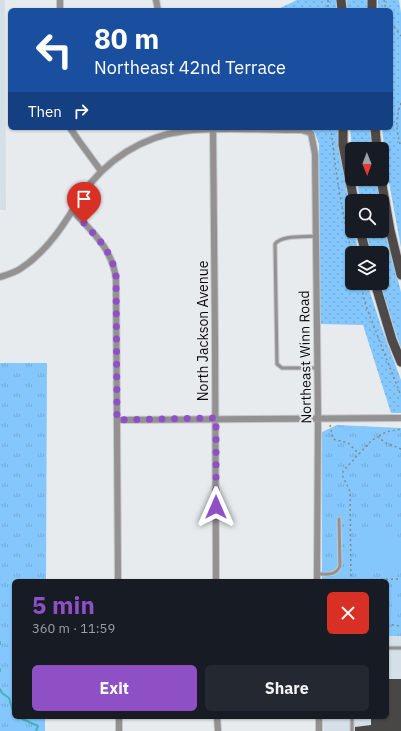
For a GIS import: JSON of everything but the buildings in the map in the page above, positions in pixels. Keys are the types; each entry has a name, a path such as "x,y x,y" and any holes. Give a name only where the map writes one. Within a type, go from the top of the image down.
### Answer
{"main road":[{"path":"343,130 343,144 353,194"},
{"path":"375,130 376,142"},
{"path":"382,186 390,230 401,276"},
{"path":"377,290 392,340 401,362"}],"street":[{"path":"71,130 102,171"},
{"path":"0,278 18,270 30,261 56,235 82,195 102,171 129,149 163,136 184,131 198,130"},
{"name":"North Jackson Avenue","path":"213,130 216,579"},
{"name":"Northeast Winn Road","path":"301,130 311,133 315,154 318,418 317,578"},
{"path":"73,211 105,246 112,260 116,274 118,579"},
{"path":"117,420 216,418 401,418"},
{"path":"119,719 119,731"},
{"path":"218,719 218,731"},
{"path":"319,719 319,731"}],"lane":[{"path":"316,236 284,238 277,241 275,244 275,307 277,364 279,367 317,368"},
{"path":"317,578 333,574 338,571 340,566 339,519"},
{"path":"389,648 401,648"},
{"path":"352,719 352,731"}],"path":[{"path":"393,26 401,36"},
{"path":"401,103 396,122 396,130 401,147"},
{"path":"331,130 337,176 350,246"},
{"path":"362,290 376,334 401,396"},
{"path":"318,418 330,426 333,439 348,443 360,454"},
{"path":"351,579 350,492 343,477 343,471 372,440 386,432 401,429"},
{"path":"378,437 386,443 401,449"},
{"path":"389,579 401,579"},
{"path":"389,624 401,626"}],"shaded area":[{"path":"0,0 5,0 6,210 0,210"},
{"path":"389,636 401,636 401,731 324,731 323,719 389,719"}],"green space":[{"path":"297,0 336,0 336,8 280,8"},
{"path":"347,0 368,0 368,8 347,8"},
{"path":"378,0 399,0 401,13 401,248 389,182 389,142 383,142 382,130 393,130 393,8 378,8"},
{"path":"311,130 339,130 345,186 347,186 348,194 345,194 345,238 356,238 357,246 345,246 345,290 369,290 401,380 401,413 391,413 363,325 320,324 319,144 315,133"},
{"path":"350,130 370,130 372,142 351,142"},
{"path":"358,186 377,186 379,194 359,194"},
{"path":"368,238 388,238 401,292 401,349 381,290 389,290 389,246 369,246"},
{"path":"0,363 47,363 46,579 12,579 12,719 45,719 45,731 0,731"},
{"path":"337,425 401,428 401,636 389,636 389,579 322,579 322,432"},
{"path":"364,529 387,529 398,536 401,543 401,567 398,570 363,571 359,567 359,532"}],"waterway":[{"path":"0,689 2,693 9,698 12,708"},
{"path":"22,719 38,726 36,731"}],"route":[{"path":"84,223 105,246 110,255 116,274 117,420 216,418 216,507"}]}
